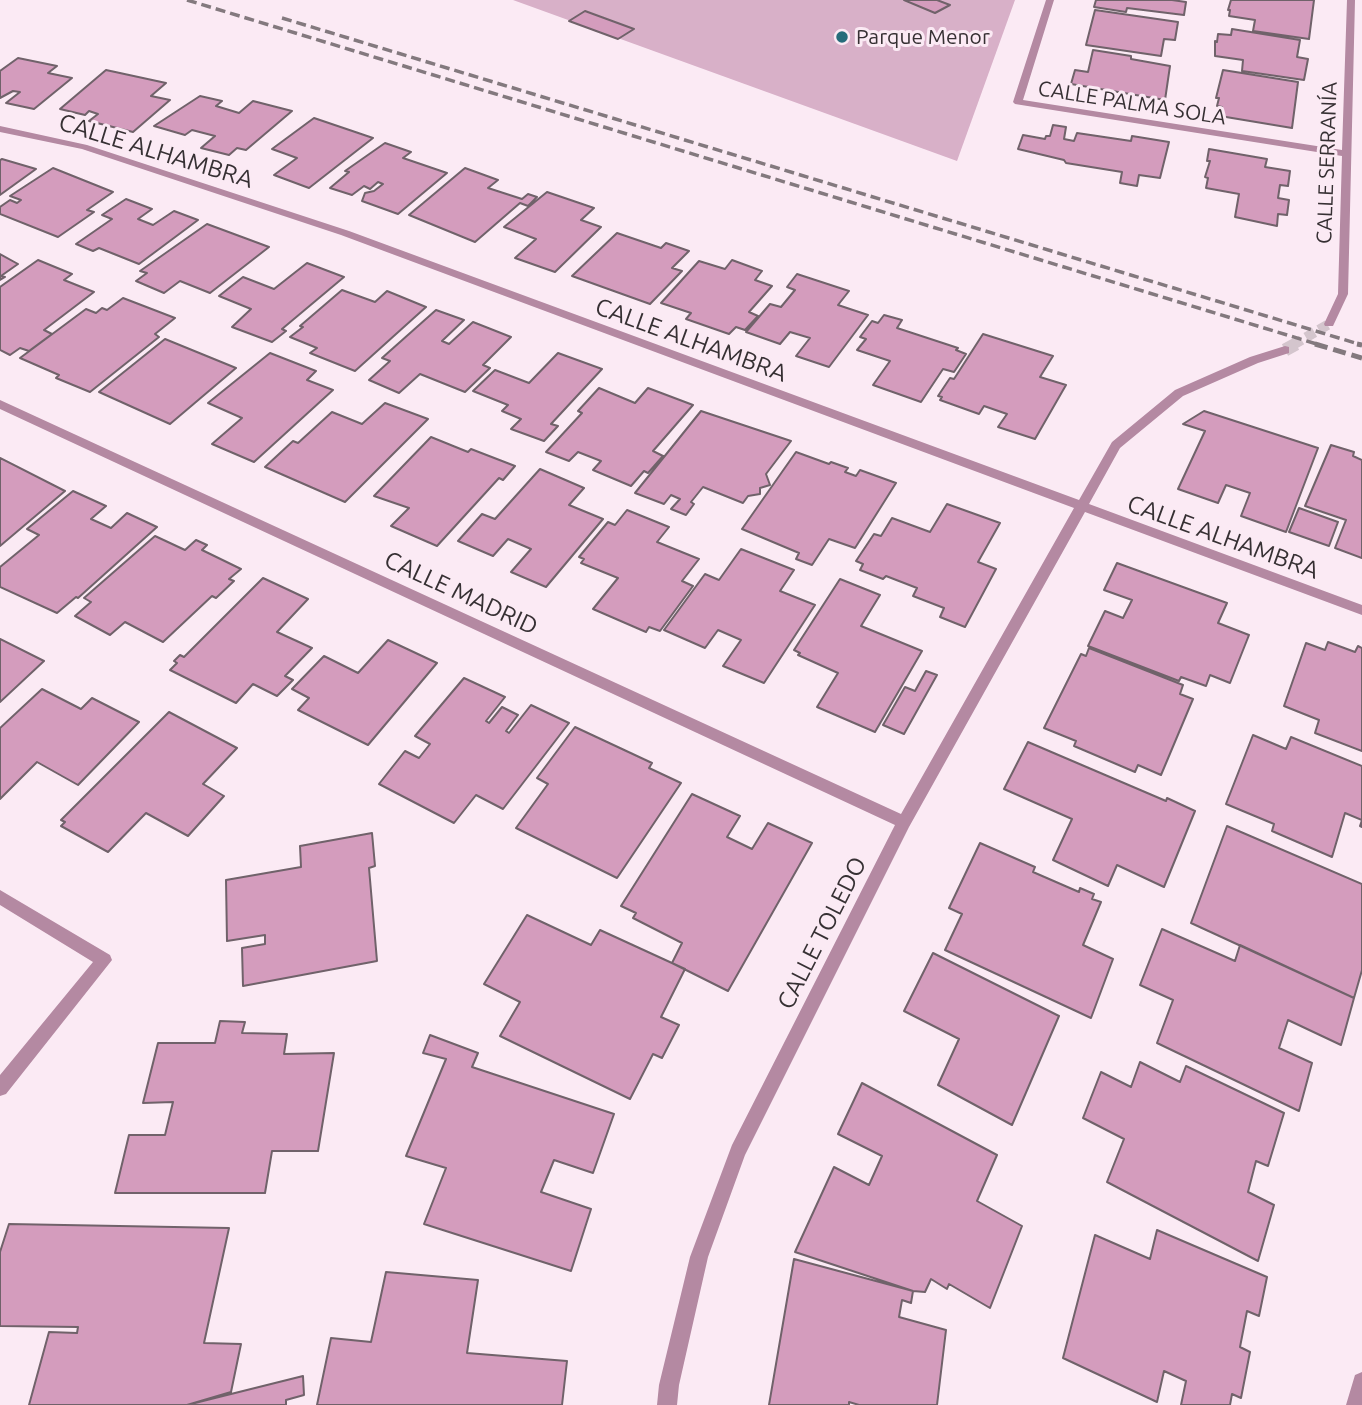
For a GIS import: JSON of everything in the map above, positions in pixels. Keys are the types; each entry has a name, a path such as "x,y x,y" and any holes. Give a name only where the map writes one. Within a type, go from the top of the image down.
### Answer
{"street":[{"name":"CALLE PALMA SOLA","path":"1050,0 1018,102 1347,154"},
{"name":"CALLE SERRANÍA","path":"1329,324 1343,294 1351,0"},
{"path":"1350,27 1362,28"},
{"name":"CALLE ALHAMBRA","path":"0,129 84,147 345,233 1362,610"},
{"name":"CALLE TOLEDO","path":"667,1405 699,1257 738,1151 904,822 1116,445 1179,393 1254,360 1285,350"},
{"name":"CALLE MADRID","path":"0,404 904,822"},
{"path":"0,898 104,960 0,1088"},
{"path":"1356,1405 1362,1382"}],"shaded area":[{"path":"513,0 1015,0 957,161"}],"building":[{"path":"904,0 937,0 950,5 935,13"},
{"path":"1096,0 1186,2 1184,15 1127,8 1126,12 1094,7"},
{"path":"1231,0 1314,0 1309,39 1253,31 1255,20 1229,16"},
{"path":"1095,10 1178,22 1175,40 1164,39 1161,56 1086,45"},
{"path":"585,11 634,29 618,39 569,21"},
{"path":"1232,29 1300,40 1297,57 1308,59 1304,80 1242,71 1243,60 1215,56 1218,34 1231,35"},
{"path":"1093,50 1170,66 1165,100 1071,84 1075,70 1088,72"},
{"path":"18,58 57,66 48,73 72,78 34,109 6,103 20,92 13,91 0,98 0,71"},
{"path":"106,70 166,83 151,96 170,100 133,132 89,121 98,114 89,111 85,115 60,109"},
{"path":"1223,70 1298,82 1292,128 1220,116 1222,107 1217,106 1219,98 1216,98"},
{"path":"200,96 222,101 216,106 239,113 253,101 292,111 246,150 237,148 229,155 201,148 215,136 192,130 185,135 154,126"},
{"path":"314,118 373,138 309,188 274,175 297,158 272,149"},
{"path":"1053,125 1066,127 1064,139 1074,141 1077,133 1131,141 1132,136 1169,142 1160,178 1139,175 1137,186 1120,183 1122,172 1066,163 1064,160 1018,149 1023,135 1045,139 1050,136"},
{"path":"385,143 411,152 403,158 447,173 398,214 362,201 365,193 374,191 383,184 378,182 370,189 364,186 352,195 330,188 349,172 345,171"},
{"path":"1209,149 1267,159 1265,167 1290,171 1288,186 1280,185 1278,198 1289,200 1287,215 1278,214 1277,226 1235,217 1239,194 1206,188"},
{"path":"0,160 36,169 0,195"},
{"path":"53,168 113,192 87,210 94,212 58,237 0,214 0,207 10,200 17,203 21,200 10,196"},
{"path":"465,168 498,180 488,188 522,199 528,194 537,197 528,206 520,203 475,242 409,215"},
{"path":"547,192 594,208 581,220 601,227 555,272 515,258 536,239 504,227"},
{"path":"126,199 152,209 138,219 153,225 174,211 198,220 139,264 99,248 93,251 76,244 112,219 102,215"},
{"path":"207,224 269,247 210,293 180,281 164,293 136,281 147,273 140,271"},
{"path":"617,233 661,248 666,243 689,251 672,268 682,271 650,304 572,276"},
{"path":"0,254 18,264 1,276 5,277 0,280"},
{"path":"38,260 72,274 64,280 94,292 44,330 52,334 29,351 20,348 10,355 0,350 0,287"},
{"path":"732,260 762,271 755,280 772,286 749,312 758,316 745,330 736,327 729,334 686,319 691,313 661,303 699,261 725,269"},
{"path":"307,263 344,277 282,329 286,331 272,342 232,327 251,309 219,296 243,277 274,289"},
{"path":"797,274 849,291 838,305 868,315 829,367 796,356 810,338 790,332 780,344 746,332 770,304 781,307 795,290 787,287"},
{"path":"342,290 375,302 387,291 426,307 355,371 310,353 317,348 290,337"},
{"path":"123,298 175,318 155,334 159,337 90,392 56,378 59,375 20,358 86,309 96,313 102,308 107,310"},
{"path":"436,310 464,320 442,341 449,344 473,322 511,337 483,365 490,368 465,392 420,374 399,393 369,380 390,361 382,358"},
{"path":"884,315 902,320 897,328 958,348 956,350 966,354 954,372 943,369 921,402 873,385 890,361 857,350 866,339 860,337 872,321 878,323"},
{"path":"983,334 1053,356 1040,377 1066,385 1035,439 998,427 1007,414 984,406 979,414 940,400 942,397 938,396 950,378 954,379"},
{"path":"165,339 236,368 170,424 99,392"},
{"path":"270,353 316,371 307,380 333,390 254,462 212,444 242,418 208,403"},
{"path":"558,353 602,369 551,424 558,426 544,441 511,429 521,419 502,411 508,405 473,391 495,370 529,383"},
{"path":"599,388 635,403 648,388 693,405 653,451 663,456 648,473 644,471 631,486 593,470 601,461 578,452 569,461 546,452 582,413 578,411"},
{"path":"385,403 428,419 345,502 265,467 293,441 298,443 332,412 362,424"},
{"path":"701,411 791,441 766,474 770,485 760,488 760,494 748,496 743,503 703,487 691,502 694,504 686,515 671,509 680,499 671,495 664,504 635,493"},
{"path":"1204,411 1318,448 1286,532 1241,516 1250,493 1226,485 1218,503 1178,489 1205,431 1183,424"},
{"path":"431,437 468,452 471,449 515,466 503,480 499,478 437,546 391,526 409,508 374,496"},
{"path":"1331,445 1354,452 1353,456 1362,460 1362,558 1335,548 1346,520 1305,506"},
{"path":"796,452 848,468 845,472 856,476 860,470 896,483 855,548 829,539 812,565 796,559 799,553 742,529"},
{"path":"0,458 65,491 0,546"},
{"path":"540,469 584,488 569,505 603,519 546,587 511,572 531,549 508,539 493,556 458,541 482,514 495,519"},
{"path":"73,491 106,506 91,519 111,528 127,513 157,527 78,598 57,613 0,587 0,567 39,535 27,529"},
{"path":"947,504 1000,523 978,562 996,569 965,627 940,617 944,608 913,596 917,588 886,576 883,579 860,570 863,564 856,561 874,534 881,536 892,518 930,532"},
{"path":"1299,508 1338,522 1329,546 1289,532"},
{"path":"627,510 669,527 657,542 699,559 682,581 693,586 660,631 649,627 646,632 593,609 618,578 581,563 584,559 579,557 608,522 615,525"},
{"path":"155,536 185,550 196,540 207,545 202,550 241,569 229,579 234,581 216,598 212,596 163,642 125,622 110,635 75,616 91,602 84,598"},
{"path":"741,549 794,570 780,591 815,605 764,683 723,666 741,640 718,630 705,648 664,630 705,574 719,580"},
{"path":"1117,563 1227,603 1218,623 1249,635 1230,683 1210,675 1206,686 1181,677 1179,681 1088,646 1105,611 1123,618 1132,600 1104,590"},
{"path":"263,578 308,599 277,632 312,648 285,676 293,680 277,696 253,684 236,703 170,670 180,655 184,657"},
{"path":"840,579 880,595 861,626 922,651 875,732 817,707 838,673 798,655 800,653 794,650"},
{"path":"0,639 44,661 0,702"},
{"path":"388,640 437,663 368,745 298,710 309,698 292,689 324,656 358,673"},
{"path":"1328,642 1355,652 1358,646 1362,648 1362,751 1315,733 1319,720 1284,706 1306,643 1325,650"},
{"path":"1089,648 1183,685 1180,694 1193,699 1161,775 1138,765 1135,772 1074,746 1076,741 1044,728 1081,654 1086,656"},
{"path":"926,671 937,675 904,734 883,725 905,687 915,691"},
{"path":"464,678 505,697 486,721 489,723 502,707 518,715 506,731 509,733 531,705 569,723 503,809 476,795 454,823 379,784 405,751 419,758 430,744 415,736"},
{"path":"42,689 81,709 92,698 139,722 78,785 37,762 0,799 0,728"},
{"path":"169,712 237,748 203,784 224,796 188,836 146,813 108,852 61,826 65,822 61,820"},
{"path":"575,727 652,763 649,768 681,783 617,878 516,828 548,784 537,778"},
{"path":"1253,735 1286,749 1291,737 1362,766 1362,820 1345,813 1332,857 1272,831 1274,824 1226,804"},
{"path":"1028,742 1195,811 1164,887 1117,865 1108,886 1053,860 1072,819 1004,789"},
{"path":"692,794 740,816 727,837 752,849 768,823 812,843 728,991 672,963 682,943 633,918 636,913 621,906"},
{"path":"1227,826 1362,884 1362,970 1354,998 1191,923"},
{"path":"372,833 375,866 369,868 377,961 243,986 242,948 265,944 265,935 227,941 226,880 301,867 300,846"},
{"path":"980,843 1035,867 1033,872 1079,892 1080,888 1094,894 1092,899 1101,902 1083,945 1113,959 1091,1018 945,950 962,914 949,908"},
{"path":"527,915 591,945 600,930 685,969 661,1017 679,1025 662,1058 653,1054 630,1099 500,1036 520,1002 484,984"},
{"path":"1162,929 1235,961 1240,945 1354,998 1341,1045 1288,1020 1279,1048 1312,1063 1299,1111 1157,1043 1173,1000 1140,985"},
{"path":"933,953 1059,1016 1012,1125 938,1085 959,1039 904,1011"},
{"path":"220,1021 245,1022 242,1033 287,1034 284,1054 334,1053 318,1151 272,1151 265,1193 115,1193 129,1135 165,1135 173,1102 143,1103 158,1043 215,1043"},
{"path":"430,1035 478,1053 472,1067 614,1114 593,1173 554,1160 541,1192 591,1209 571,1271 424,1224 446,1168 406,1156 446,1059 423,1053"},
{"path":"1140,1062 1180,1082 1186,1066 1284,1113 1268,1166 1256,1161 1248,1192 1274,1205 1258,1261 1107,1182 1124,1139 1083,1118 1101,1072 1131,1087"},
{"path":"862,1083 997,1155 977,1201 1022,1226 990,1308 949,1284 947,1289 931,1279 925,1292 913,1291 795,1252 834,1167 869,1185 882,1156 838,1134"},
{"path":"9,1224 229,1228 204,1343 241,1344 231,1392 187,1405 29,1405 49,1332 77,1333 78,1327 0,1326 0,1252"},
{"path":"1157,1230 1267,1277 1259,1316 1247,1311 1240,1347 1250,1352 1241,1398 1232,1394 1230,1405 1181,1405 1186,1381 1164,1371 1157,1402 1063,1358 1095,1235 1150,1259"},
{"path":"794,1259 913,1291 911,1303 902,1300 899,1317 946,1330 937,1405 859,1405 849,1402 849,1405 769,1405"},
{"path":"386,1272 478,1280 467,1353 567,1361 562,1405 317,1405 331,1338 371,1342"},
{"path":"303,1376 304,1395 286,1400 286,1405 187,1405"}],"tunnel":[{"path":"1293,345 1329,324"},
{"path":"1285,350 1296,344"}],"railway":[{"path":"187,0 1320,345"},
{"path":"282,18 1362,345 1357,344"},
{"path":"1315,344 1362,358"}],"place":[{"name":"Parque Menor","path":"842,37"}]}
